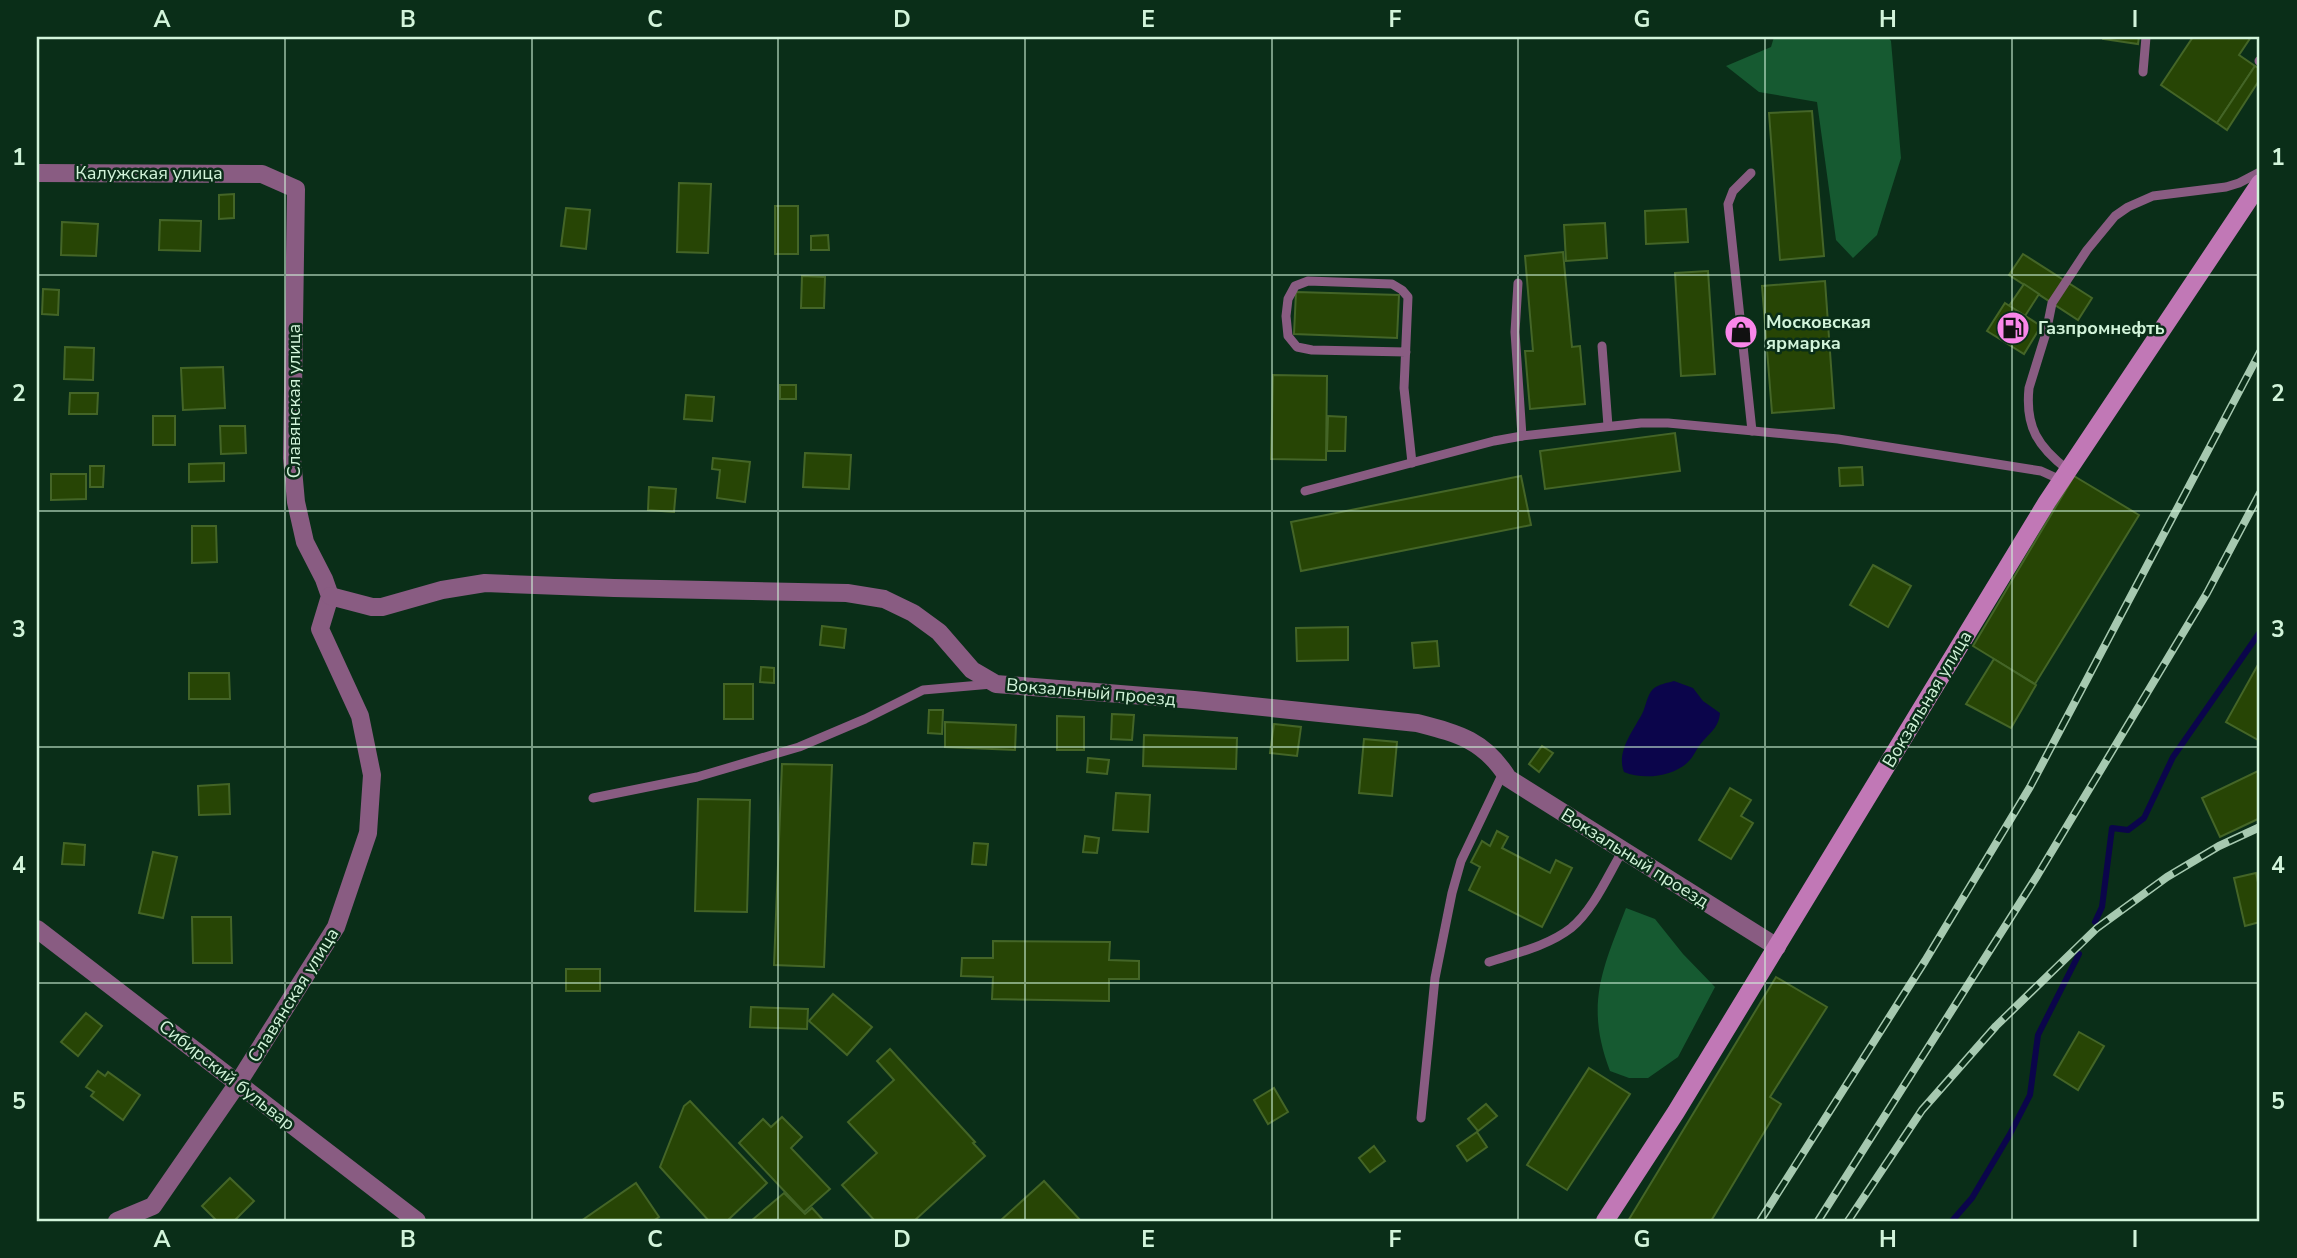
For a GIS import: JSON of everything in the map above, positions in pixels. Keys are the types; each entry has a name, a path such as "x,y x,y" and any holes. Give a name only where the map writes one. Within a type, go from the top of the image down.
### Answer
{"main road":[{"name":"Вокзальная улица","path":"1605,1221 1676,1112 2065,475 2260,183"}],"street":[{"name":"Калужская улица","path":"37,173 262,174"},
{"name":"Славянская улица","path":"117,1221 153,1206 238,1083 336,927 368,833 372,775 360,716 320,628 330,596 305,542 296,502 292,458 296,188 262,174"},
{"name":"Вокзальный проезд","path":"330,596 382,607 442,590 485,583 847,593 884,599 914,613 939,632 972,670 996,684 1194,700 1418,723 1446,730 1481,746 1497,760 1508,778 1777,947"},
{"name":"Сибирский бульвар","path":"37,929 417,1221"}],"lane":[{"path":"2143,72 2146,37"},
{"path":"2065,475 2037,439 2028,414 2029,388 2052,303 2103,229 2128,206 2153,196 2226,187 2260,172"},
{"path":"1751,173 1733,191 1728,204 1752,430"},
{"path":"1406,352 1312,350 1297,346 1288,336 1287,299 1295,286 1308,281 1392,284 1408,297 1406,352 1404,388 1412,463"},
{"path":"1518,283 1515,332 1522,436"},
{"path":"1602,346 1608,426"},
{"path":"1305,491 1522,436 1641,423 1668,423 1838,439 2065,475"},
{"path":"593,798 697,777 799,747 865,719 923,690 996,684"},
{"path":"1422,1118 1435,978 1452,893 1461,860 1504,771"},
{"path":"1489,962 1552,939 1572,927 1588,908 1623,850"}],"green space":[{"path":"1774,37 1888,37 1891,41 1901,158 1877,235 1853,258 1836,240 1817,102 1759,92 1726,66 1771,47"},
{"path":"1626,908 1655,919 1683,954 1715,987 1678,1057 1648,1078 1629,1078 1610,1071 1599,1026 1598,1007 1604,969"}],"shaded area":[{"path":"1674,681 1693,688 1703,701 1720,713 1717,725 1689,761 1680,768 1657,776 1624,772 1624,749 1649,694 1658,686"}],"building":[{"path":"2103,37 2139,37 2138,44"},
{"path":"2193,37 2251,37 2239,55 2255,66 2217,123 2161,85"},
{"path":"2255,66 2260,69 2260,79 2227,130 2217,123"},
{"path":"1812,111 1824,256 1780,260 1769,113"},
{"path":"679,183 711,184 708,253 677,252"},
{"path":"234,194 234,218 219,219 219,195"},
{"path":"775,206 798,206 798,254 775,254"},
{"path":"566,208 590,210 586,249 561,246"},
{"path":"1686,209 1688,242 1646,244 1645,211"},
{"path":"160,220 201,221 200,251 159,250"},
{"path":"62,222 98,224 96,256 61,255"},
{"path":"1605,223 1607,258 1566,261 1564,225"},
{"path":"828,235 829,250 811,250 811,236"},
{"path":"1563,252 1572,347 1580,346 1585,404 1530,409 1525,351 1533,351 1525,256"},
{"path":"2023,254 2092,298 2078,320 2009,275"},
{"path":"1708,271 1715,374 1681,376 1675,273"},
{"path":"802,276 825,277 824,308 801,308"},
{"path":"1825,281 1834,408 1772,413 1762,286"},
{"path":"2024,284 2039,294 2025,316 2009,306"},
{"path":"43,289 59,290 58,315 42,314"},
{"path":"1296,292 1399,295 1397,338 1294,334"},
{"path":"2005,303 2041,326 2024,354 1987,331"},
{"path":"65,347 94,348 93,380 64,379"},
{"path":"223,367 225,408 183,410 181,368"},
{"path":"1273,375 1327,376 1326,460 1271,459"},
{"path":"780,385 796,385 796,399 780,399"},
{"path":"70,393 98,393 97,414 69,414"},
{"path":"686,395 714,397 712,421 684,419"},
{"path":"153,416 175,416 175,445 153,445"},
{"path":"1328,416 1346,417 1345,451 1327,451"},
{"path":"220,426 245,426 246,453 221,454"},
{"path":"1675,433 1680,471 1545,489 1540,451"},
{"path":"805,453 851,455 849,489 803,487"},
{"path":"713,458 750,462 745,502 717,498 720,470 712,469"},
{"path":"224,463 224,481 189,482 189,464"},
{"path":"90,466 104,466 103,487 90,487"},
{"path":"1862,467 1863,485 1840,486 1839,468"},
{"path":"51,474 86,474 86,499 51,500"},
{"path":"1521,476 1531,525 1301,571 1291,522"},
{"path":"2074,476 2139,515 2035,684 1973,646"},
{"path":"649,487 676,489 674,512 648,510"},
{"path":"192,526 216,526 217,562 192,563"},
{"path":"1873,565 1911,586 1888,627 1850,605"},
{"path":"822,626 846,629 844,648 820,645"},
{"path":"1348,627 1348,660 1297,661 1296,628"},
{"path":"1437,641 1439,666 1414,668 1412,643"},
{"path":"1994,659 2036,685 2011,728 1966,704"},
{"path":"2260,661 2260,741 2226,722"},
{"path":"761,667 774,668 774,683 760,682"},
{"path":"189,673 229,673 230,699 189,699"},
{"path":"724,684 753,684 753,719 724,719"},
{"path":"929,710 943,710 942,734 928,733"},
{"path":"1112,714 1134,715 1132,740 1111,739"},
{"path":"1057,716 1084,717 1084,750 1057,750"},
{"path":"945,722 1016,725 1015,750 945,747"},
{"path":"1274,724 1301,727 1297,756 1270,753"},
{"path":"1144,735 1237,738 1236,769 1143,766"},
{"path":"1364,739 1397,742 1392,796 1359,793"},
{"path":"1542,746 1553,753 1539,772 1529,764"},
{"path":"1088,758 1109,760 1107,774 1087,772"},
{"path":"782,764 832,765 824,967 774,965"},
{"path":"2260,770 2260,818 2220,837 2202,798"},
{"path":"229,784 230,814 199,815 198,786"},
{"path":"1730,788 1751,800 1741,816 1753,823 1731,859 1699,840"},
{"path":"1116,793 1150,795 1148,832 1113,830"},
{"path":"698,799 750,800 747,912 695,911"},
{"path":"1497,831 1508,837 1502,848 1550,873 1556,860 1572,868 1542,927 1469,890 1480,867 1471,862 1482,841 1490,846"},
{"path":"1085,836 1099,838 1097,853 1083,852"},
{"path":"64,843 85,845 84,865 62,864"},
{"path":"974,843 988,844 986,865 972,864"},
{"path":"153,852 177,857 163,918 139,913"},
{"path":"2256,873 2260,892 2260,922 2245,926 2234,878"},
{"path":"192,917 231,917 232,963 193,963"},
{"path":"993,941 1110,942 1109,960 1139,961 1139,979 1109,979 1109,1001 992,999 993,977 961,976 962,958 993,958"},
{"path":"566,969 600,969 600,991 566,991"},
{"path":"1776,977 1827,1007 1770,1097 1781,1104 1711,1221 1628,1221"},
{"path":"833,994 872,1027 847,1055 809,1021"},
{"path":"751,1007 808,1009 807,1029 750,1027"},
{"path":"86,1013 102,1026 78,1056 61,1042"},
{"path":"2079,1032 2104,1046 2078,1090 2054,1075"},
{"path":"890,1049 985,1156 914,1221 875,1221 842,1185 877,1153 848,1122 894,1080 877,1061"},
{"path":"1589,1068 1630,1094 1567,1190 1527,1165"},
{"path":"98,1071 105,1076 108,1072 140,1095 123,1120 91,1096 94,1092 86,1087"},
{"path":"1274,1088 1288,1112 1268,1124 1254,1100"},
{"path":"690,1101 767,1183 727,1221 709,1221 660,1167 684,1106"},
{"path":"1486,1104 1497,1116 1478,1131 1468,1119"},
{"path":"782,1117 802,1137 791,1148 830,1189 804,1212 739,1143 763,1119 771,1127"},
{"path":"1477,1132 1487,1147 1467,1161 1457,1146"},
{"path":"1374,1146 1385,1161 1370,1172 1359,1158"},
{"path":"230,1178 254,1201 234,1221 217,1221 202,1206"},
{"path":"1044,1181 1081,1221 1000,1221"},
{"path":"636,1183 659,1217 653,1221 581,1221"},
{"path":"784,1193 805,1214 812,1208 824,1221 751,1221"}],"waterway":[{"path":"2095,922 2102,907 2112,828 2128,830 2144,818 2173,757 2260,632"},
{"path":"1952,1221 1972,1198 2030,1095 2038,1035 2079,954"}],"railway":[{"path":"1760,1221 1925,961 2030,787 2260,352"},
{"path":"1818,1221 2037,876 2207,593 2260,493"},
{"path":"1848,1221 1922,1110 1996,1026 2097,928 2167,877 2219,846 2260,827"}],"place":[{"name":"Газпромнефть","path":"2013,328"},
{"name":"Московская ярмарка","path":"1741,332"}]}
